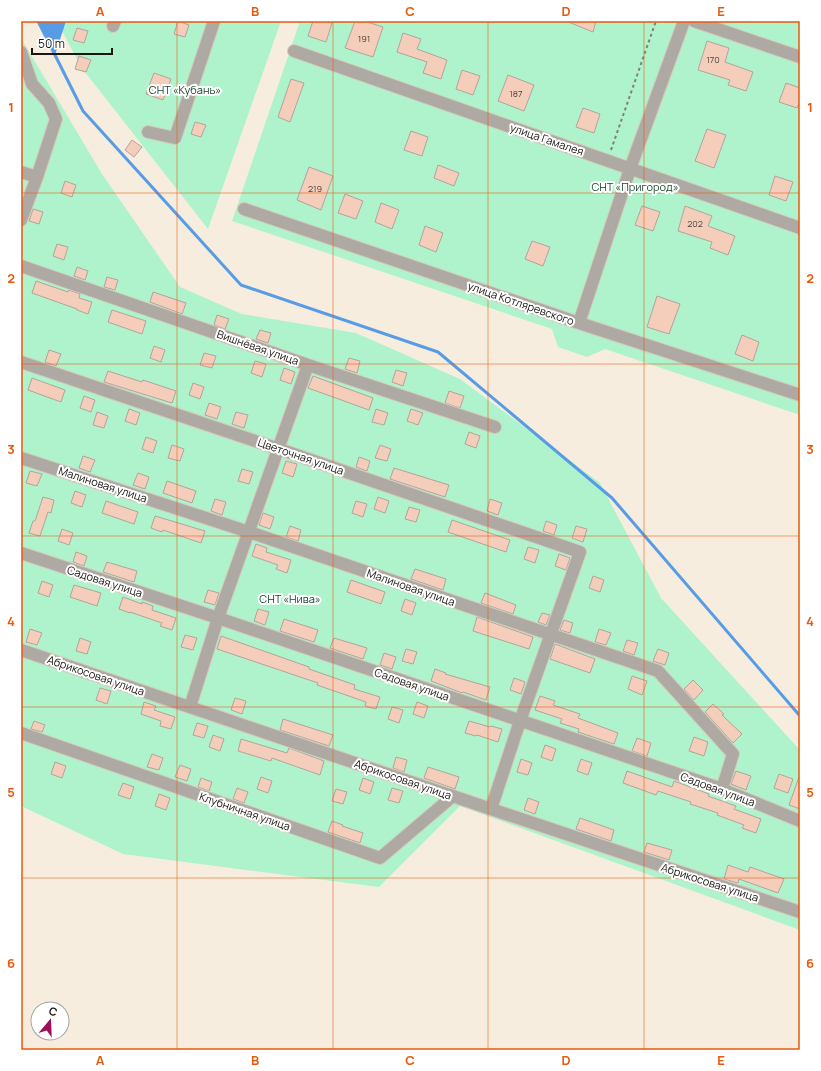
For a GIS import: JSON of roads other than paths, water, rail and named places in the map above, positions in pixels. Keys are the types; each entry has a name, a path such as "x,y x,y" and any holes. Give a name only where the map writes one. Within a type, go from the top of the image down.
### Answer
{"street":[{"path":"148,132 175,138 214,21"},
{"path":"579,323 630,169 684,21"},
{"path":"694,21 800,57"},
{"name":"улица Гамалея","path":"294,51 800,228"},
{"path":"21,52 26,82 49,103 56,119 21,220"},
{"path":"21,172 37,177"},
{"name":"улица Котляревского","path":"244,209 579,323 800,395"},
{"name":"Вишнёвая улица","path":"21,266 495,427"},
{"name":"Цветочная улица","path":"21,362 580,552 552,634"},
{"path":"190,707 218,618 308,364"},
{"name":"Малиновая улица","path":"21,458 249,532 658,671 733,754 722,789"},
{"name":"Садовая улица","path":"21,553 218,618 722,789 800,821"},
{"path":"491,809 520,721 552,634"},
{"name":"Абрикосовая улица","path":"21,650 800,912"},
{"name":"Клубничная улица","path":"21,733 380,858 453,796"}],"water":[{"path":"38,21 66,21 55,55"}],"waterway":[{"path":"38,21 83,111 241,285 438,352 612,498 800,716"}],"park label":[{"name":"СНТ «Кубань»","path":"185,89"},
{"name":"СНТ «Пригород»","path":"635,186"},
{"name":"СНТ «Нива»","path":"290,598"}]}
